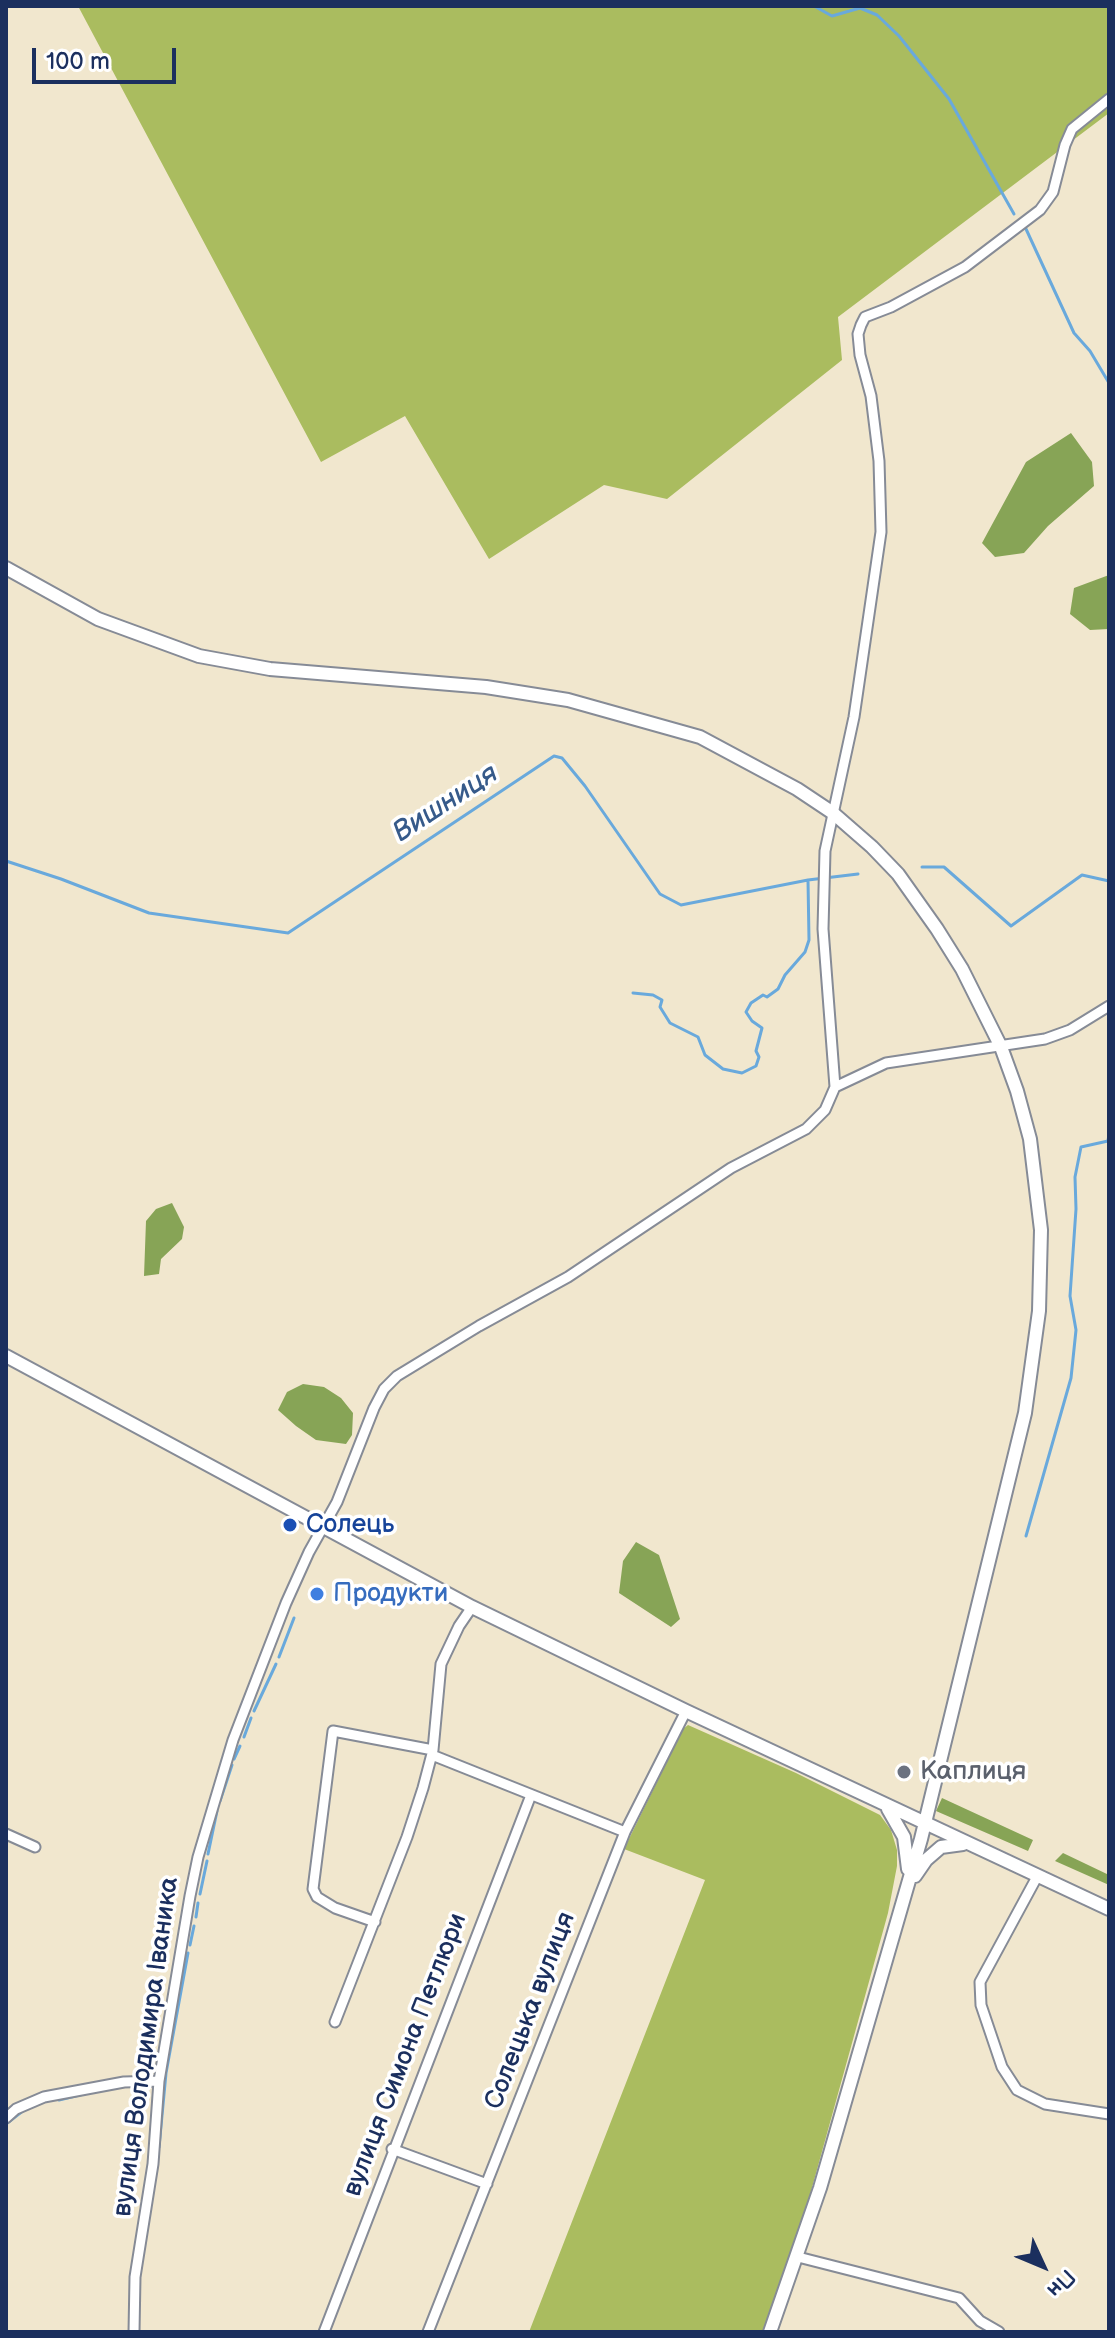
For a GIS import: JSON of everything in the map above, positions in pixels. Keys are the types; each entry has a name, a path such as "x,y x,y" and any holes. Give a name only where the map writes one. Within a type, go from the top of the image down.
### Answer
{"main road":[{"path":"6,568 98,619 199,656 270,669 486,687 568,700 673,727 742,757 833,813 872,847 916,897 962,969 1001,1047 1030,1139 1041,1230 1039,1311 1025,1413 1014,1468 907,1889 820,2188 770,2332"},
{"path":"6,1356 472,1607 1109,1909"},
{"path":"885,1805 904,1837 909,1860 907,1889"},
{"path":"907,1889 933,1852 949,1844 972,1845"}],"street":[{"path":"1109,99 1072,129 1053,192 1040,210 965,267 891,307 865,317 858,334 871,396 879,461 881,532 854,717 825,851 823,929 835,1087 886,1063 1045,1039 1070,1030 1109,1006"},
{"name":"вулиця Володимира Іваника","path":"134,2332 135,2277 153,2164 159,2081 190,1896 213,1801 276,1626 337,1502 384,1389 397,1376 479,1326 568,1277 731,1168 806,1129 825,1110 835,1087"},
{"path":"335,2022 407,1837 433,1752 441,1664 472,1607"},
{"name":"Солецька вулиця","path":"428,2332 625,1832 686,1711"},
{"path":"375,1922 335,1908 317,1897 313,1889 333,1731 433,1752 625,1832"},
{"name":"вулиця Симона Петлюри","path":"324,2332 531,1795"},
{"path":"6,1834 35,1847"},
{"path":"1038,1875 980,1982 979,1994 1002,2067 1017,2090 1045,2104 1109,2114"},
{"path":"6,2118 16,2109 44,2097 124,2082 159,2081"},
{"path":"392,2149 487,2184"},
{"path":"798,2257 947,2294 968,2305 980,2321 999,2332"}],"green space":[{"path":"78,6 1109,6 1109,113 838,317 842,360 667,499 604,485 489,559 405,416 321,462"},
{"path":"1071,433 1092,462 1094,486 1048,526 1024,553 995,557 982,543 1026,462"},
{"path":"1109,575 1109,629 1090,630 1070,614 1074,588"},
{"path":"172,1203 184,1227 182,1239 161,1259 159,1274 144,1276 146,1221 156,1209"},
{"path":"303,1384 324,1387 341,1398 353,1413 352,1435 346,1444 316,1440 278,1410 287,1392"},
{"path":"636,1542 659,1555 680,1619 671,1627 619,1593 623,1561"},
{"path":"688,1725 880,1815 891,1830 897,1850 888,1913 800,2231 765,2332 529,2332 705,1880 624,1849 683,1729"},
{"path":"942,1798 1033,1840 1028,1851 936,1811"},
{"path":"1063,1853 1109,1875 1109,1885 1055,1861"}],"waterway":[{"path":"814,6 832,16 860,8 877,15 899,36 949,99 1014,214"},
{"path":"1026,229 1074,333 1090,351 1109,383"},
{"name":"Вишниця","path":"6,861 149,913 288,933 554,756 562,758 585,786 660,894 681,905 808,880 858,874"},
{"name":"Вишниця","path":"922,867 944,867 1011,926 1082,875 1109,881"},
{"path":"633,993 653,995 662,1000 660,1007 670,1023 698,1037 705,1055 723,1069 742,1073 756,1066 762,1028 746,1012 751,1003 778,989 785,975 805,952 809,940 808,880"},
{"path":"1026,1536 1071,1378 1076,1330 1070,1296 1075,1177 1081,1147 1108,1141 1109,1134"},
{"path":"279,1657 294,1618"},
{"path":"254,1711 276,1664"},
{"path":"244,1737 251,1718"},
{"path":"234,1759 240,1746"},
{"path":"220,1801 232,1765"},
{"path":"208,1854 217,1811"},
{"path":"200,1894 207,1861"},
{"path":"196,1917 198,1903"},
{"path":"190,1945 194,1926"},
{"path":"159,2147 166,2073 188,1953"},
{"path":"59,2100 88,2093"},
{"path":"6,2124 24,2110"}],"place":[{"name":"Солець","path":"290,1525"},
{"name":"Продукти","path":"317,1594"},
{"name":"Каплиця","path":"904,1772"}]}
